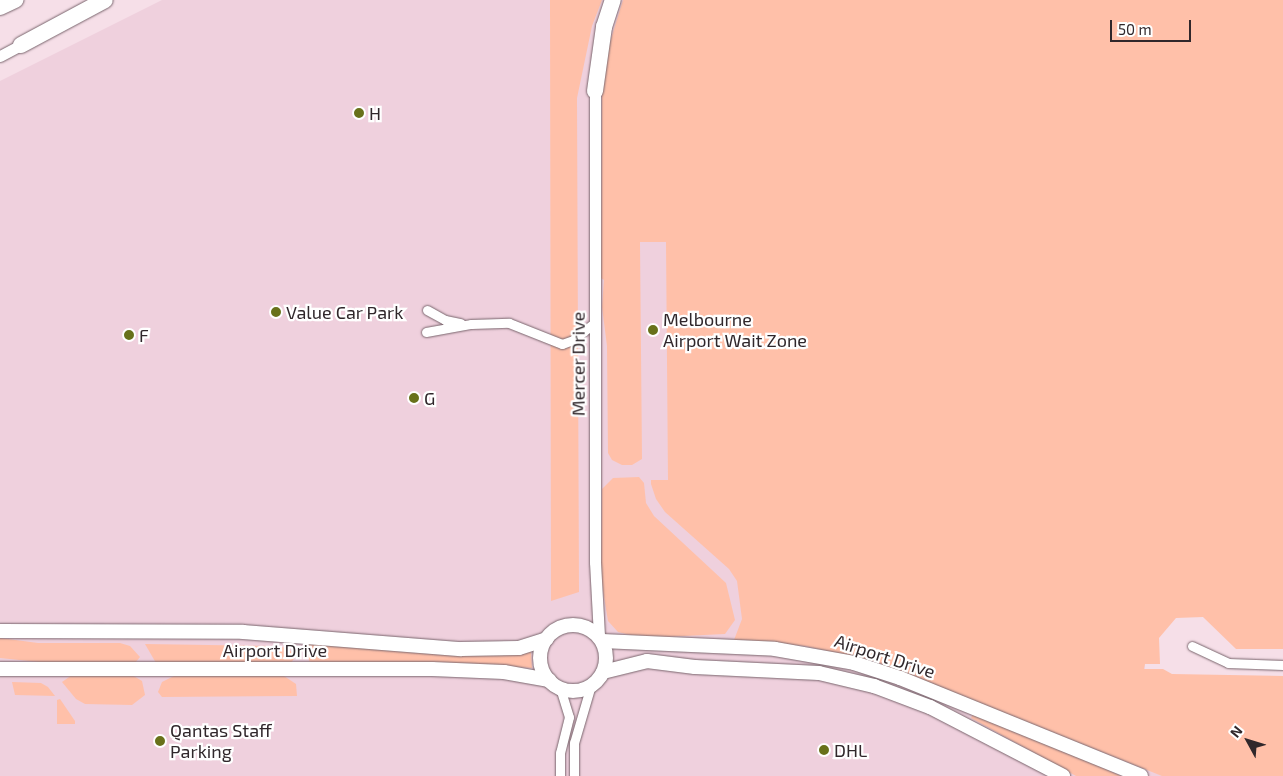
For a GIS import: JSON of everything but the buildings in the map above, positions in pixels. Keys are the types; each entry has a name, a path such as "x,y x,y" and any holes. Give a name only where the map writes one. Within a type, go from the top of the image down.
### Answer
{"highway":[{"path":"0,7 15,0"},
{"path":"21,45 105,0"},
{"path":"595,91 604,27 613,0"}],"main road":[{"path":"569,626 587,628 600,639 606,659 603,672 591,685 582,690 554,684 541,660 547,639 553,632 569,626"},
{"name":"Airport Drive","path":"0,631 243,632 461,650 519,648 547,639"},
{"name":"Airport Drive","path":"600,639 775,649 854,663 900,678 1141,776"},
{"name":"Airport Drive","path":"603,672 647,661 695,667 765,668 819,673 882,689 930,707 1064,776"},
{"name":"Airport Drive","path":"0,669 432,669 504,672 554,684"}],"street":[{"path":"0,56 21,45"},
{"name":"Mercer Drive","path":"595,91 595,562 600,639"},
{"path":"427,310 445,320 471,324 518,324 562,344 573,340 595,322"},
{"path":"426,332 471,324"},
{"path":"1192,646 1228,663 1283,665"},
{"path":"554,684 569,717 560,753 560,776"},
{"path":"574,776 574,743 591,685"}],"shaded area":[{"path":"162,0 1064,0 1144,595 1145,685 1170,776 0,776 0,81"},
{"path":"550,0 602,0 592,26 577,98 579,592 551,601"},
{"path":"623,0 1283,0 1283,649 1236,649 1203,617 1176,618 1159,638 1160,664 1145,664 1144,669 1163,669 1172,674 1283,676 1283,776 1162,776 876,662 805,646 734,640 742,619 737,581 729,569 665,512 656,499 651,484 651,480 668,480 666,242 640,242 642,459 632,465 622,465 612,460 608,453 607,346 602,307 604,280 601,278 602,94 606,55"},
{"path":"639,477 644,483 646,503 654,516 726,583 735,620 725,634 643,638 618,632 608,621 601,579 602,489 613,478"},
{"path":"0,638 38,643 120,643 130,646 140,657 135,663 39,662 0,658"},
{"path":"305,643 461,656 531,652 532,668 458,663 313,663 309,661"},
{"path":"145,644 279,646 289,649 295,657 291,663 156,663"},
{"path":"72,675 132,675 142,681 145,695 132,705 85,704 76,699 62,682"},
{"path":"174,676 284,676 296,684 297,696 162,697 158,692 162,682"},
{"path":"12,682 41,683 48,687 55,696 15,695"},
{"path":"60,699 75,721 75,724 57,724 57,700"},
{"path":"974,711 1121,776 1076,776 971,718"}],"place":[{"name":"H","path":"359,113"},
{"name":"Value Car Park","path":"276,312"},
{"name":"Melbourne Airport Wait Zone","path":"653,330"},
{"name":"F","path":"129,335"},
{"name":"G","path":"414,398"},
{"name":"Qantas Staff Parking","path":"160,741"},
{"name":"DHL","path":"824,750"}]}
